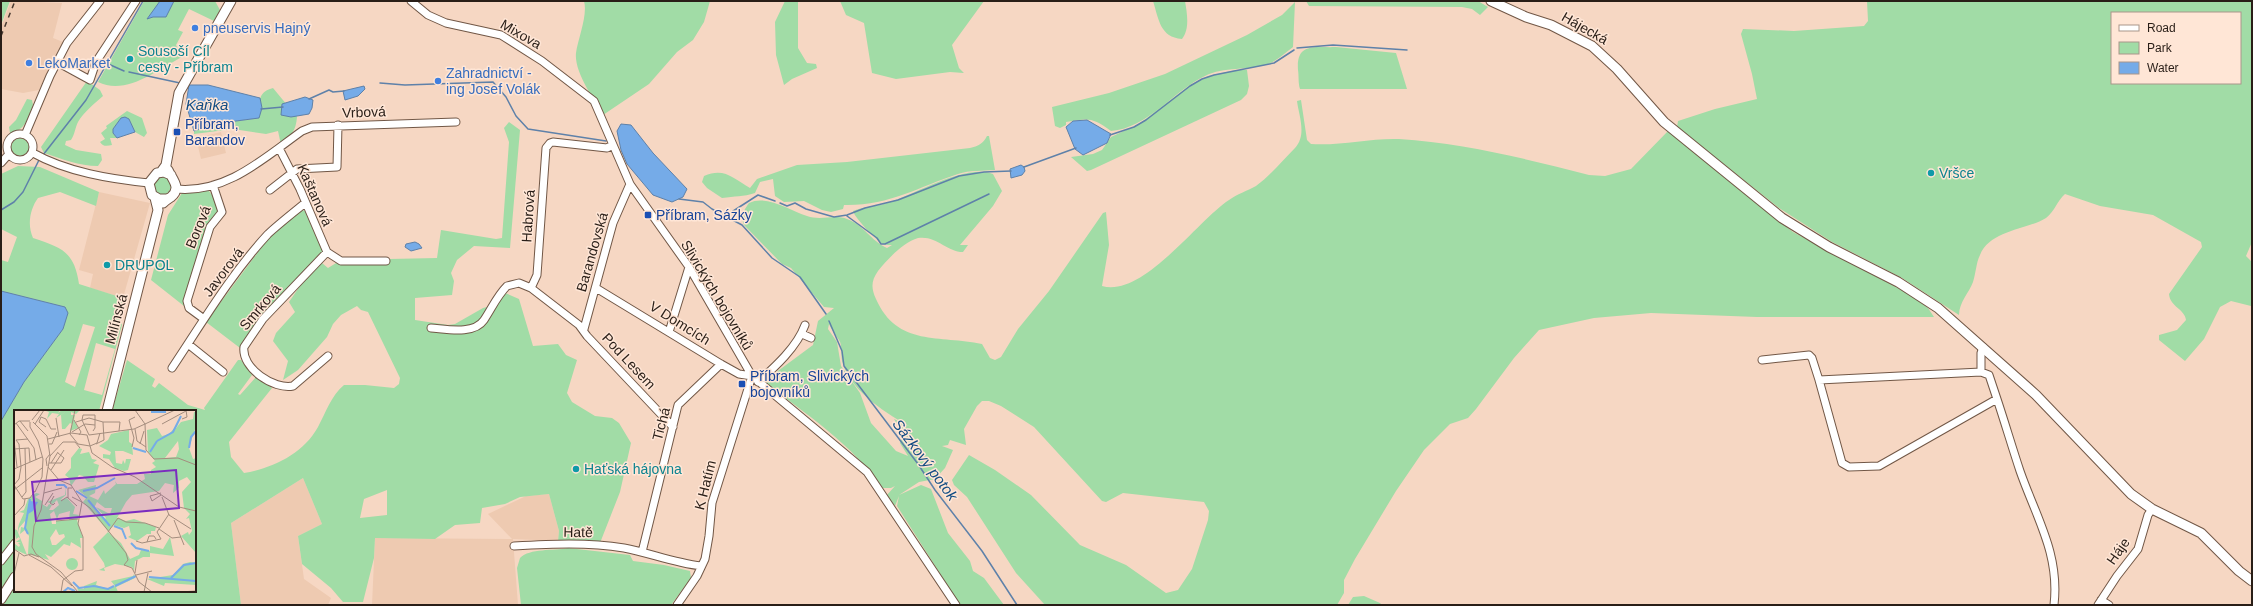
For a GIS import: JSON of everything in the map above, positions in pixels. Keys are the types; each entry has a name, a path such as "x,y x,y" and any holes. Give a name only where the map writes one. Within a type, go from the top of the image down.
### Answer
{"main road":[{"path":"149,183 153,176 161,172 166,164 177,102 182,87 187,76 204,52 231,1"},
{"name":"Hájecká","path":"1490,1 1512,12 1551,25 1597,50 1617,69 1664,122 1782,218 1829,247 1918,294 1983,347 2036,395 2131,494 2152,509 2205,536 2239,571 2252,581"},
{"path":"166,164 175,181 176,189"},
{"path":"161,172 171,175"},
{"name":"Milínská","path":"149,183 150,191 155,198 158,210"},
{"name":"Milínská","path":"107,410 158,210 166,199 173,196 176,189"},
{"path":"155,198 166,199"},
{"path":"1,599 14,579"}],"street":[{"path":"25,135 57,62 70,40 100,1"},
{"path":"57,62 90,80 96,62 136,1"},
{"name":"Mixova","path":"411,1 428,15 446,24 492,32 511,40 590,96 602,118"},
{"name":"Slivických bojovníků","path":"602,118 630,184 689,268 752,376 773,396 867,472 956,605"},
{"name":"Vrbová","path":"176,189 190,189 213,185 248,170 307,129 338,125 456,122"},
{"path":"270,190 291,172 297,169 336,167 338,125"},
{"path":"36,154 27,159 20,160 9,154 7,146 11,138 18,134 25,135 33,142 36,154 46,160 82,171 149,183"},
{"name":"Habrová","path":"531,288 538,276 546,148 553,142 607,148 613,145"},
{"name":"Kaštanová","path":"279,148 306,203 327,252"},
{"path":"1,163 9,154"},
{"name":"Barandovská","path":"584,329 613,223 630,184"},
{"name":"Borová","path":"204,319 189,308 187,301 210,226 222,212 213,185"},
{"name":"Javorová","path":"172,368 204,319 269,234 306,203"},
{"path":"327,252 341,261 386,261"},
{"name":"Smrková","path":"327,252 263,319 244,347 243,353 245,359 256,373 269,380 289,387 293,386 328,356"},
{"path":"669,332 689,268"},
{"path":"431,328 462,329 480,324 507,286 518,283 531,288"},
{"name":"Pod Lesem","path":"531,288 584,329 587,336 673,427"},
{"name":"V Domcích","path":"596,288 721,364 739,374 752,376"},
{"path":"758,382 772,370 802,334 805,325"},
{"path":"802,334 811,338"},
{"path":"188,344 223,372"},
{"path":"1981,372 1981,353 1983,347"},
{"path":"1762,360 1810,355 1819,380 1842,463 1848,466 1879,466 1998,398"},
{"name":"Tichá","path":"642,552 678,405 721,364"},
{"path":"1819,380 1981,372 1989,375 1998,398 2020,472 2047,537 2055,575 2054,605"},
{"name":"K Hatím","path":"677,605 697,576 705,559 712,502 752,376"},
{"path":"664,418 678,405"},
{"name":"Háje","path":"2100,603 2117,576 2138,549 2148,515 2152,509"},
{"path":"1,561 14,544"},
{"name":"Hatě","path":"514,546 598,545 642,552"},
{"path":"642,552 683,564 701,566"},
{"path":"2100,603 2109,605"}],"shaded area":[{"path":"11,1 62,3 53,38 63,42 39,90 23,93 1,89 1,27"},
{"path":"221,132 226,153 201,159 196,138"},
{"path":"99,192 150,203 123,298 90,288 93,274 79,270"},
{"path":"303,478 322,524 298,536 304,579 331,598 328,605 241,605 231,523"},
{"path":"549,494 559,531 558,541 513,539 518,605 372,605 375,538 512,539 488,514 526,496"}],"green space":[{"path":"1,1 10,1 1,25"},
{"path":"144,1 215,1 220,10 214,21 189,9 178,30 183,32 176,45 182,57 141,80 130,84 119,86 98,82"},
{"path":"584,1 710,1 704,22 693,40 677,52 649,84 603,115 581,77 576,60 576,53 585,13"},
{"path":"785,1 798,1 798,48 807,63 816,64 817,68 792,79 784,85 776,55 775,22"},
{"path":"840,1 984,1 952,45 959,68 964,73 950,72 896,79 872,73 864,23 846,15"},
{"path":"1153,1 1185,1 1187,26 1185,35 1182,39 1175,38 1165,31 1159,21"},
{"path":"1306,1 1478,1 1488,7 1480,15 1472,9 1462,7 1309,6"},
{"path":"1867,1 2252,1 2252,242 2246,256 2252,262 2251,306 2231,301 2220,307 2204,339 2185,361 2159,340 2159,335 2177,330 2186,320 2183,313 2172,302 2169,294 2202,247 2201,242 2153,215 2100,206 2065,194 2046,218 2000,235 1985,247 1980,255 1973,282 1962,302 1959,315 1902,278 1832,242 1779,208 1677,127 1678,121 1715,109 1757,99 1741,34 1743,29 1794,31 1864,26 1868,21"},
{"path":"1295,2 1293,47 1271,63 1260,66 1220,71 1205,76 1182,90 1149,116 1124,128 1111,131 1099,123 1085,119 1066,122 1066,125 1060,128 1055,126 1052,107 1109,93 1165,74 1247,35 1282,15"},
{"path":"1336,47 1396,53 1407,89 1300,89 1298,61 1300,55 1308,48"},
{"path":"1236,70 1247,70 1249,86 1247,94 1241,100 1091,170 1087,171 1071,157 1093,154 1102,150 1111,137 1139,124 1190,85 1208,76"},
{"path":"87,81 100,90 103,96 80,118 71,140 66,141 65,145 76,150 101,154 102,160 98,166 91,166 57,158 44,153 41,147"},
{"path":"273,88 297,117 292,132 281,145 278,131 266,134 233,129 194,134 194,131 213,124 259,118 260,99 264,92"},
{"path":"27,99 32,100 33,105 23,127 10,133 9,127 16,120"},
{"path":"1301,100 1307,140 1311,144 1333,144 1388,139 1423,141 1495,152 1589,175 1605,176 1631,169 1668,131 1793,232 1911,295 1928,308 1934,317 1757,317 1651,313 1594,318 1539,330 1514,358 1468,418 1450,424 1424,450 1396,491 1355,559 1344,580 1344,593 1337,605 1045,605 1016,573 967,497 954,485 952,480 969,455 995,470 1031,495 1080,545 1126,565 1166,593 1178,590 1192,569 1208,520 1209,511 1204,502 1123,493 1106,502 1102,501 1034,427 1001,406 989,401 982,401 977,406 964,429 966,445 950,440 948,445 942,446 953,450 945,468 935,479 919,482 899,495 921,485 931,489 948,533 970,561 973,571 984,578 1004,605 960,605 897,506 899,496 895,506 886,496 895,486 891,488 883,488 871,472 828,430 763,382 813,345 818,321 834,308 824,307 791,268 782,264 744,225 744,211 749,203 756,201 771,202 800,214 812,217 838,217 847,219 858,225 881,245 887,248 892,245 883,244 876,238 861,223 853,211 887,203 955,176 982,172 993,174 1002,191 993,206 960,245 968,245 963,252 957,251 930,239 918,238 912,240 901,247 878,271 872,285 876,299 885,314 896,325 908,332 921,336 982,344 990,358 995,360 1001,357 1018,329 1049,291 1103,213 1106,212 1109,245 1102,286 1118,287 1135,280 1152,269 1169,255 1216,210 1232,198 1256,186 1276,168 1295,148 1301,137 1301,125 1297,101","holes":["829,324 840,342 843,364 854,384 872,402 913,428 894,419 903,434 900,443 908,456 896,451 871,423 860,393 841,366 837,342 828,329"]},
{"path":"127,111 142,118 147,133 144,137 135,132 129,119 121,118 113,129 113,133 117,138 110,138 112,145 102,145 100,142 105,139 101,133 107,128 106,126"},
{"path":"509,122 520,130 510,248 474,246 457,260 451,273 454,281 452,295 415,298 415,320 448,325 455,324 483,308 491,306 503,292 519,299 533,346 558,344 566,355 577,360 567,393 572,402 595,416 612,418 619,423 631,443 620,492 600,543 558,541 559,531 549,494 520,497 505,504 482,508 480,523 455,525 435,539 375,538 374,558 363,602 343,602 331,588 302,564 298,536 322,524 303,478 231,523 241,605 3,605 14,587 14,592 196,592 196,410 112,410 127,360 155,379 152,386 155,388 159,383 188,405 205,410 204,408 238,360 241,360 252,375 238,394 240,395 256,377 272,388 229,442 231,457 244,473 266,468 286,458 296,452 312,437 332,399 344,385 365,385 394,388 399,384 400,378 368,312 361,310 357,306 341,315 333,324 327,337 298,370 283,380 288,361 273,341 276,333 295,312 289,302 304,280 322,263 328,268 341,260 437,258 441,230 496,239 502,238 509,142 504,128","holes":["387,490 387,515 360,518 364,499"]},
{"path":"987,136 989,136 995,170 963,173 943,179 903,195 875,202 844,205 843,209 831,212 822,210 804,201 784,202 775,196 773,179 760,182 755,193 722,198 707,188 702,182 704,176 723,173 733,177 750,188 757,179 797,165 847,162 970,148 980,144"},
{"path":"20,138 26,141 29,147 26,153 20,156 14,153 11,147 14,141"},
{"path":"18,166 40,167 99,192 96,206 60,192 38,198 35,202 30,217 31,233 33,238 59,248 65,252 74,264 79,284 123,298 119,318 122,325 99,410 14,410 14,572 1,591 1,421 24,382 63,329 65,307 1,291 1,260 8,262 17,237 1,229 1,174","holes":["83,324 95,327 75,387 65,382","96,343 115,349 102,395 84,390"]},
{"path":"162,177 168,180 171,186 168,192 162,195 156,192 153,186 156,180"},
{"path":"208,190 213,196 219,213 207,224 184,306 151,280 168,215 182,193"},
{"path":"300,209 305,211 323,252 261,318 240,348 206,322 270,236"},
{"path":"568,548 630,555 633,561 664,565 690,571 691,578 671,605 521,605 517,568 520,558 536,551"},
{"path":"1364,596 1382,605 1348,605 1353,597"}],"water":[{"path":"160,1 174,1 166,17 153,17 147,19"},
{"name":"Kaňka","path":"189,85 208,85 260,98 262,108 259,118 213,124 194,131 186,104"},
{"path":"364,86 365,89 358,96 345,100 343,91"},
{"path":"305,97 313,100 312,108 309,114 291,117 281,115 282,104"},
{"path":"125,117 129,119 135,132 117,138 113,133 113,129 121,118"},
{"path":"1087,120 1111,134 1107,143 1083,155 1075,149 1066,127 1073,121"},
{"path":"621,124 631,125 653,153 687,189 683,197 672,202 653,195 627,164 621,150 617,131"},
{"path":"1021,165 1024,167 1025,171 1022,175 1011,178 1010,169"},
{"path":"415,242 422,248 411,251 405,247 406,244"},
{"path":"1,291 65,307 68,313 63,329 24,382 1,421"}],"waterway":[{"path":"43,155 86,100 143,1"},
{"path":"1297,48 1333,45 1407,50"},
{"path":"1110,135 1134,127 1146,120 1190,86 1202,79 1214,75 1274,63 1294,50"},
{"name":"Sázkový potok","path":"106,63 124,71"},
{"name":"Sázkový potok","path":"129,72 180,83"},
{"name":"Sázkový potok","path":"380,83 405,85 493,82 506,97 516,116 528,129 606,141"},
{"name":"Sázkový potok","path":"309,99 329,90 333,92 344,91"},
{"name":"Sázkový potok","path":"261,109 283,107"},
{"path":"1024,167 1076,148"},
{"path":"1,210 14,202 23,192 39,160"},
{"path":"780,203 787,206 795,203 806,209 834,217 847,215 865,208 898,200 959,176 984,172 1011,171"},
{"path":"847,216 877,238 881,244 885,244 989,194"},
{"path":"727,215 758,195 775,201"},
{"name":"Sázkový potok","path":"679,199 703,202 712,209 742,225 772,258 800,277 826,314"},
{"name":"Sázkový potok","path":"829,321 842,351 844,366 918,464 935,490 982,551 1017,605"}],"railway":[{"path":"1,36 15,1"}],"place":[{"name":"pneuservis Hajný","path":"195,28"},
{"name":"Sousoší Cíl cesty - Příbram","path":"130,59"},
{"name":"LekoMarket","path":"29,63"},
{"name":"Zahradnictví - ing Josef Volák","path":"438,81"},
{"name":"Příbram, Barandov","path":"177,132"},
{"name":"Vršce","path":"1931,173"},
{"name":"Příbram, Sázky","path":"648,215"},
{"name":"DRUPOL","path":"107,265"},
{"name":"Příbram, Slivických bojovníků","path":"742,384"},
{"name":"Haťská hájovna","path":"576,469"}]}
